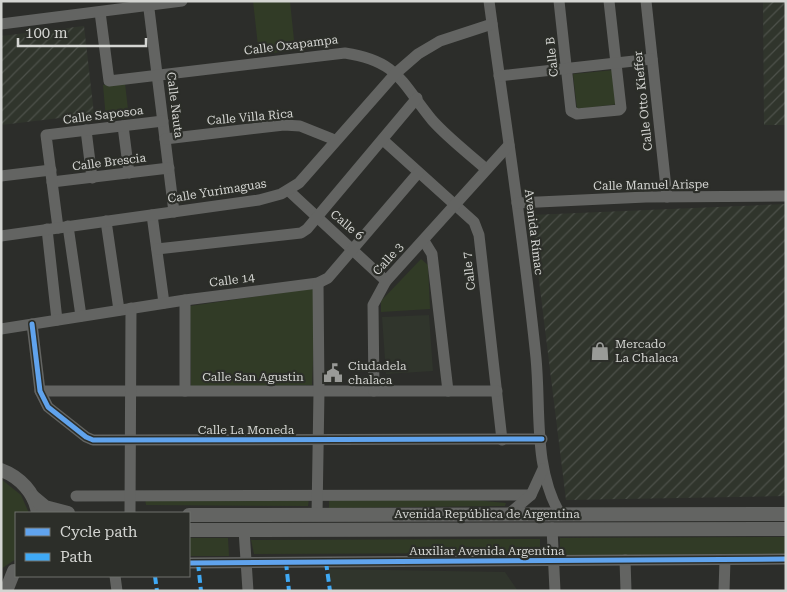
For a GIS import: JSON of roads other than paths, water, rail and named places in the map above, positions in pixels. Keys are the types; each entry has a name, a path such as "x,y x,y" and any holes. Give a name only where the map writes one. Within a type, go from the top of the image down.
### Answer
{"main road":[{"path":"3,469 26,486 38,512"},
{"path":"32,496 45,507 64,512"},
{"name":"Avenida República de Argentina","path":"190,516 786,514"},
{"name":"Avenida República de Argentina","path":"190,530 786,529"},
{"path":"1,578 15,571"},
{"path":"6,591 15,571"}],"street":[{"path":"1,24 100,12 148,3 182,1"},
{"name":"Avenida Rímac","path":"489,1 536,359 543,467 549,492 560,514"},
{"name":"Calle B","path":"559,1 571,111 577,114 619,110 621,104 616,64"},
{"path":"609,1 616,64"},
{"name":"Calle Otto Kieffer","path":"646,1 667,197"},
{"name":"Calle Nauta","path":"148,3 174,212"},
{"name":"Calle Oxapampa","path":"100,12 109,81 345,53 377,60 395,74 444,132 486,169"},
{"name":"Calle Yurimaguas","path":"1,236 259,200 289,191 299,183 395,74 418,54 440,41 492,24"},
{"path":"500,76 652,59"},
{"path":"157,249 301,233 308,229 316,217 417,98"},
{"name":"Calle Saposoa","path":"51,170 46,135 163,121"},
{"name":"Calle Villa Rica","path":"165,139 284,125 300,126 335,140"},
{"path":"123,126 128,173"},
{"path":"86,130 92,178"},
{"name":"Calle 7","path":"383,140 474,222 479,235 502,440"},
{"path":"486,169 509,145"},
{"name":"Calle Brescia","path":"52,182 169,168"},
{"name":"Calle 3","path":"374,391 373,305 386,280 424,241 486,169"},
{"path":"1,176 51,170 58,228 80,316"},
{"path":"317,515 320,390 318,283 328,278 418,172"},
{"name":"Calle 6","path":"289,191 386,280"},
{"name":"Calle Manuel Arispe","path":"517,203 667,197 786,196"},
{"path":"152,215 164,303"},
{"path":"106,221 119,310"},
{"path":"57,320 58,228"},
{"path":"424,241 432,254 448,391"},
{"name":"Calle 14","path":"1,329 164,303 318,283"},
{"path":"185,300 185,391"},
{"path":"130,512 131,308"},
{"name":"Calle La Moneda","path":"32,324 40,391 43,401 86,437 102,441 130,439 542,439"},
{"name":"Calle San Agustin","path":"40,391 497,391"},
{"name":"Avenida Rímac","path":"510,514 530,495 543,467"},
{"path":"76,496 530,495"},
{"path":"552,528 555,591"},
{"path":"244,530 248,591"},
{"name":"Auxiliar Avenida Argentina","path":"190,563 786,559"},
{"path":"625,560 626,591"},
{"path":"724,560 724,591"},
{"path":"115,577 116,591"}],"place":[{"name":"Mercado La Chalaca","path":"600,351"},
{"name":"Ciudadela chalaca","path":"333,373"}]}
